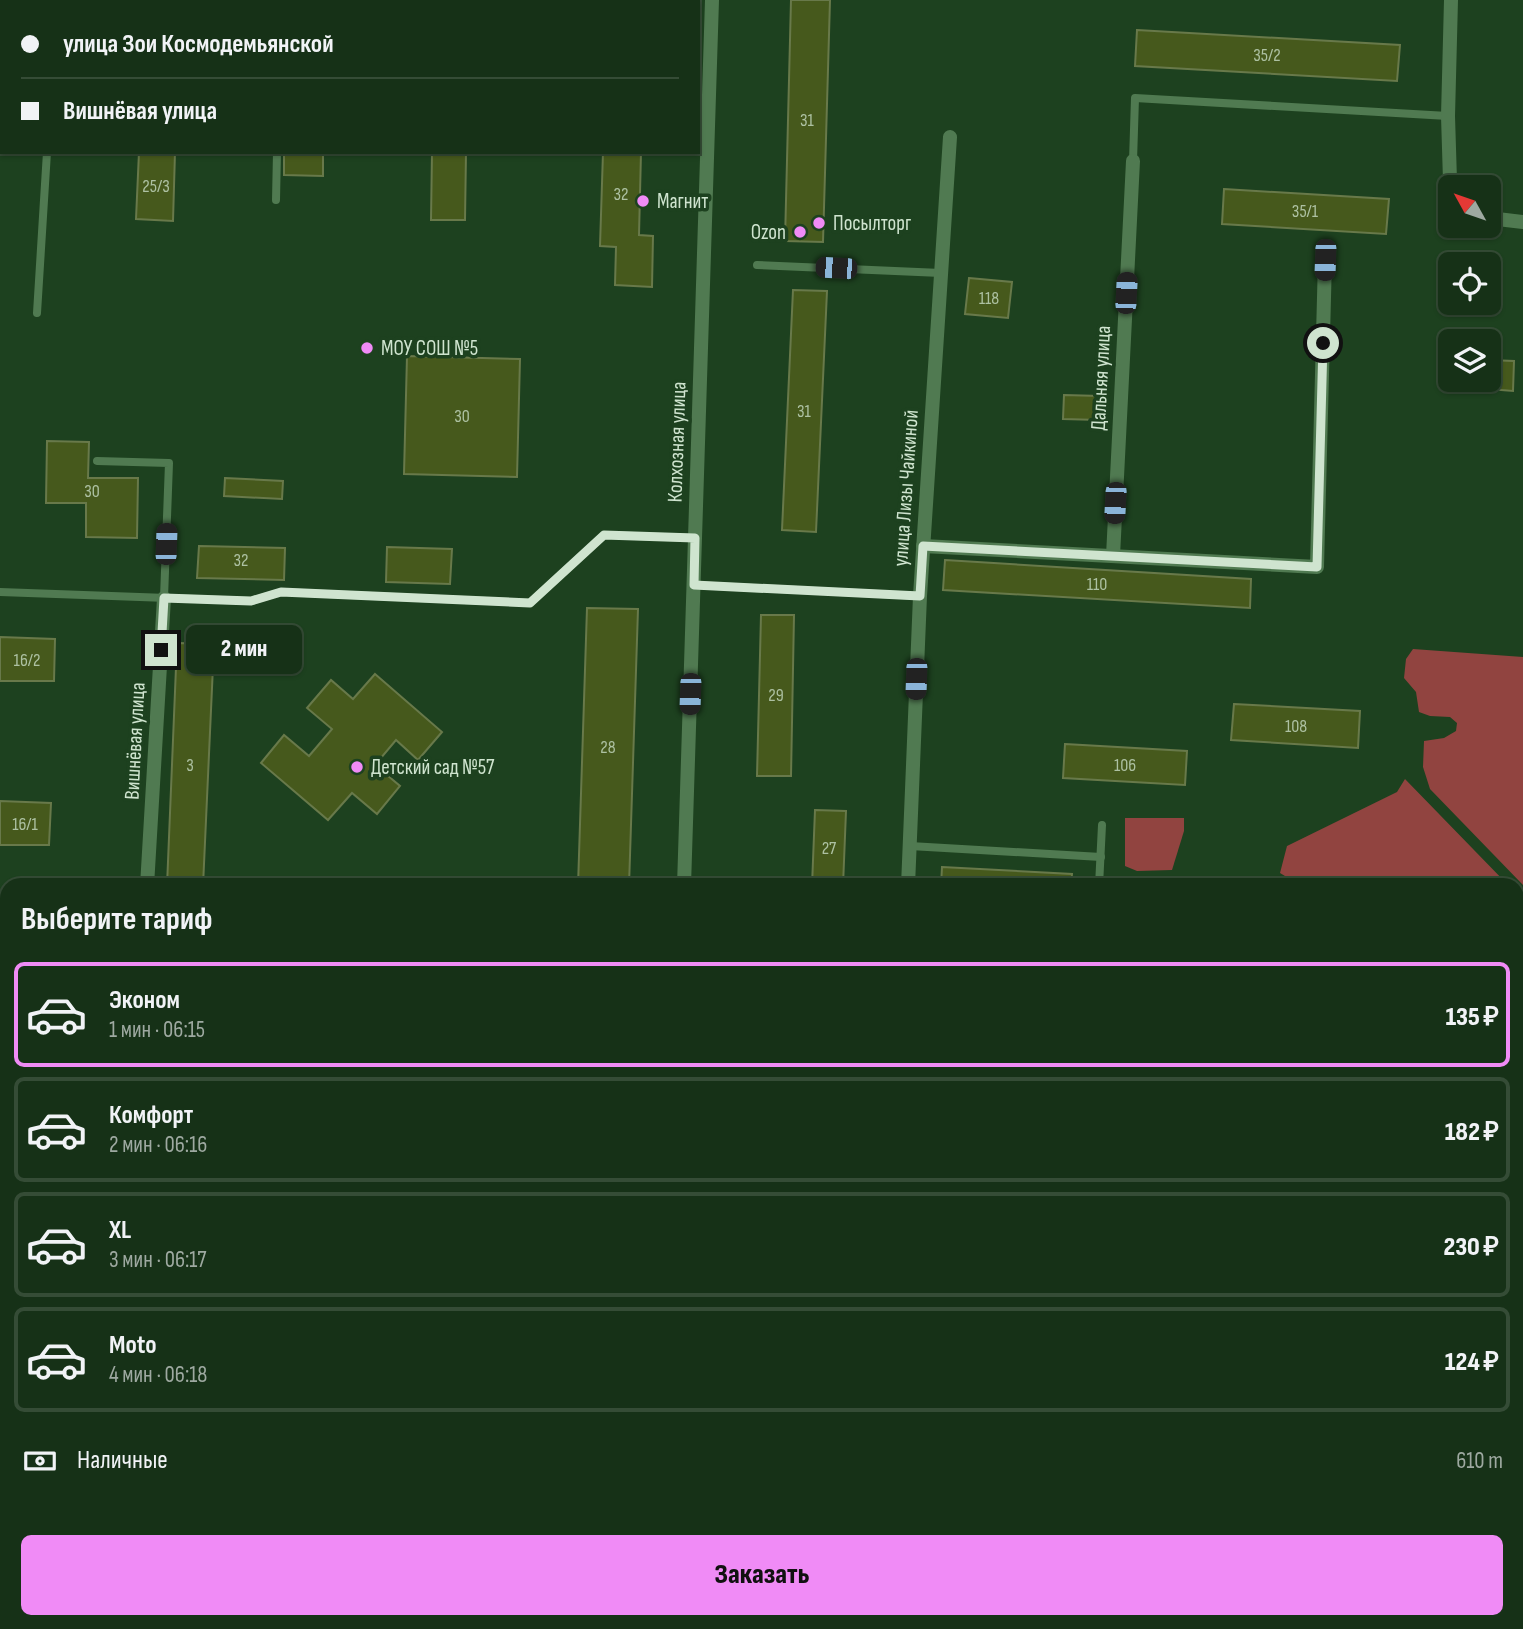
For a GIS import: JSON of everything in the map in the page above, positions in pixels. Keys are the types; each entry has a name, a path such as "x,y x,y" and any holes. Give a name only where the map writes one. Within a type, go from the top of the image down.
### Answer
{"street":[{"name":"Колхозная улица","path":"684,878 712,0"},
{"path":"1450,175 1448,116 1451,0"},
{"name":"улица Лизы Чайкиной","path":"908,878 920,596 950,136"},
{"name":"Дальняя улица","path":"1113,556 1133,161"},
{"path":"1502,220 1523,222"},
{"path":"923,546 1317,567 1325,260"},
{"name":"Вишнёвая улица","path":"147,878 164,598"}],"lane":[{"path":"1133,161 1135,99 1448,116"},
{"path":"37,313 47,154"},
{"path":"276,200 277,154"},
{"path":"757,265 941,273"},
{"path":"97,461 169,463 164,598"},
{"path":"0,592 251,601 281,592 530,603 604,535 695,538"},
{"path":"694,585 920,596"},
{"path":"1100,878 1102,825"},
{"path":"910,846 1101,857"}],"shaded area":[{"path":"1413,649 1523,657 1523,878 1516,878 1430,789 1423,767 1424,741 1444,738 1456,731 1457,723 1450,717 1430,716 1419,712 1416,692 1404,678 1406,659"},
{"path":"1405,779 1501,878 1288,878 1280,873 1287,846 1397,792"},
{"path":"1125,818 1184,818 1184,831 1172,870 1137,871 1125,866"}],"building":[{"path":"791,0 830,0 823,242 785,241"},
{"path":"1137,30 1400,45 1397,81 1135,66"},
{"path":"139,154 175,154 173,221 136,219"},
{"path":"284,154 323,154 323,176 284,175"},
{"path":"432,154 466,154 465,220 431,220"},
{"path":"603,154 641,154 639,235 653,236 652,287 615,285 616,247 600,246"},
{"path":"1224,189 1389,199 1386,234 1222,224"},
{"path":"969,278 1012,282 1008,318 965,314"},
{"path":"793,290 827,291 816,532 782,530"},
{"path":"407,356 520,359 517,477 404,474"},
{"path":"1501,360 1514,361 1513,391 1501,390"},
{"path":"1064,395 1100,396 1099,420 1063,419"},
{"path":"47,441 89,442 88,478 138,478 137,538 86,537 86,503 46,503"},
{"path":"225,478 283,481 282,499 224,496"},
{"path":"199,546 285,548 284,580 197,578"},
{"path":"387,547 452,549 450,584 386,582"},
{"path":"945,560 1251,579 1250,608 943,590"},
{"path":"587,608 638,609 629,878 578,878"},
{"path":"761,615 794,615 791,776 757,776"},
{"path":"0,637 55,639 54,681 0,681"},
{"path":"177,643 214,644 203,878 167,878"},
{"path":"375,674 442,732 418,760 396,740 375,765 400,786 377,814 352,793 328,820 261,763 284,735 309,756 332,729 307,708 331,680 353,699"},
{"path":"1234,704 1360,711 1358,748 1231,740"},
{"path":"1065,744 1187,751 1185,785 1063,778"},
{"path":"0,801 51,803 49,845 0,845"},
{"path":"815,810 846,811 843,878 812,878"},
{"path":"942,867 1072,874 1072,878 941,878"}],"place":[{"name":"Магнит","path":"643,201"},
{"name":"Посылторг","path":"819,223"},
{"name":"Ozon","path":"800,232"},
{"name":"МОУ СОШ №5","path":"367,348"},
{"name":"Детский сад №57","path":"357,767"}],"route":[{"path":"161,650 164,598 251,601 281,592 530,603 604,535 695,538 694,585 920,596 923,546 1317,567 1323,343"}]}
